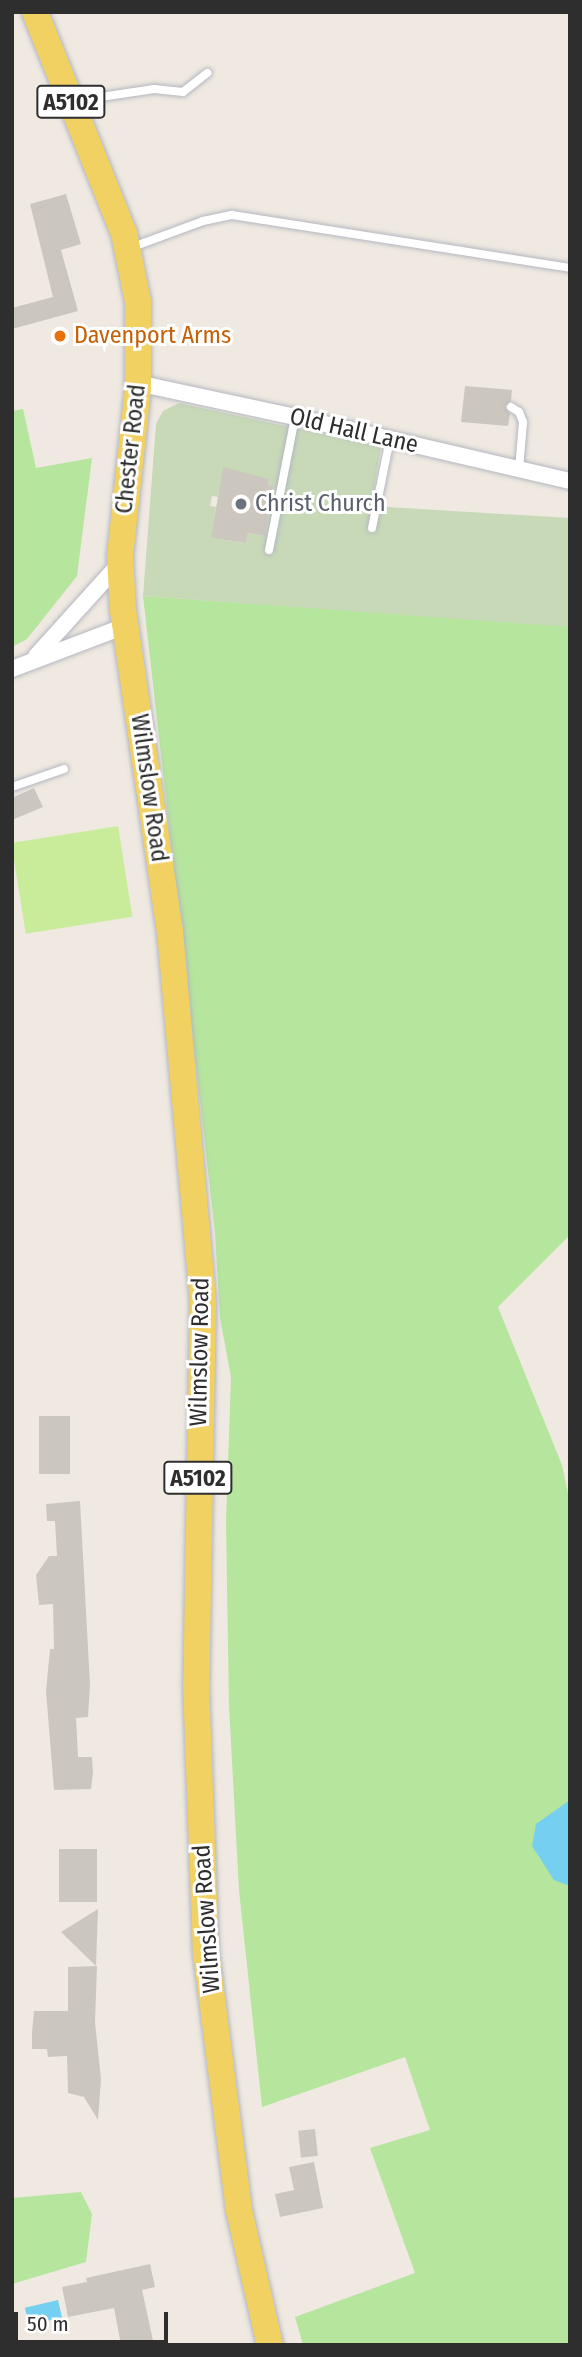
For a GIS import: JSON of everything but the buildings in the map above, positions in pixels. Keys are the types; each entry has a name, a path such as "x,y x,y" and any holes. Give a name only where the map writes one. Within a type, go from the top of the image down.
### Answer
{"main road":[{"name":"Chester Road","path":"35,12 127,248 138,302 138,388 120,563 124,618"},
{"name":"Wilmslow Road","path":"124,618 170,931 203,1301 196,1670 206,1952 239,2210 270,2345"}],"street":[{"name":"Old Hall Lane","path":"138,388 151,386 570,481"},
{"path":"36,656 120,563"},
{"path":"12,669 124,618"}],"lane":[{"path":"71,101 154,89 183,92 207,73"},
{"path":"127,248 203,221 232,215 570,268"},
{"path":"511,407 519,412 523,422 519,470"},
{"path":"269,550 295,417"},
{"path":"372,528 390,439"},
{"path":"12,787 64,769"}],"green space":[{"path":"179,403 381,447 371,506 570,518 570,627 143,596 156,424 163,411","holes":["223,468 269,479 268,485 273,487 265,536 248,533 246,543 212,538 216,507 210,506 212,496 218,497"]},
{"path":"23,409 36,468 92,458 77,576 27,639 12,647 12,411"},
{"path":"143,596 570,626 570,1235 498,1307 562,1465 570,1503 570,2345 303,2345 295,2317 415,2273 370,2148 430,2130 405,2057 262,2107 239,1890 229,1706 226,1522 231,1377 220,1318 215,1233"},
{"path":"118,826 132,917 26,934 12,843"},
{"path":"81,2192 92,2214 86,2262 12,2284 12,2198"}],"water":[{"path":"570,1800 570,1883 567,1885 554,1880 532,1846 536,1824"},
{"path":"58,2300 62,2318 29,2325 25,2308"}],"place":[{"name":"Davenport Arms","path":"60,336"},
{"name":"Christ Church","path":"241,504"}]}
